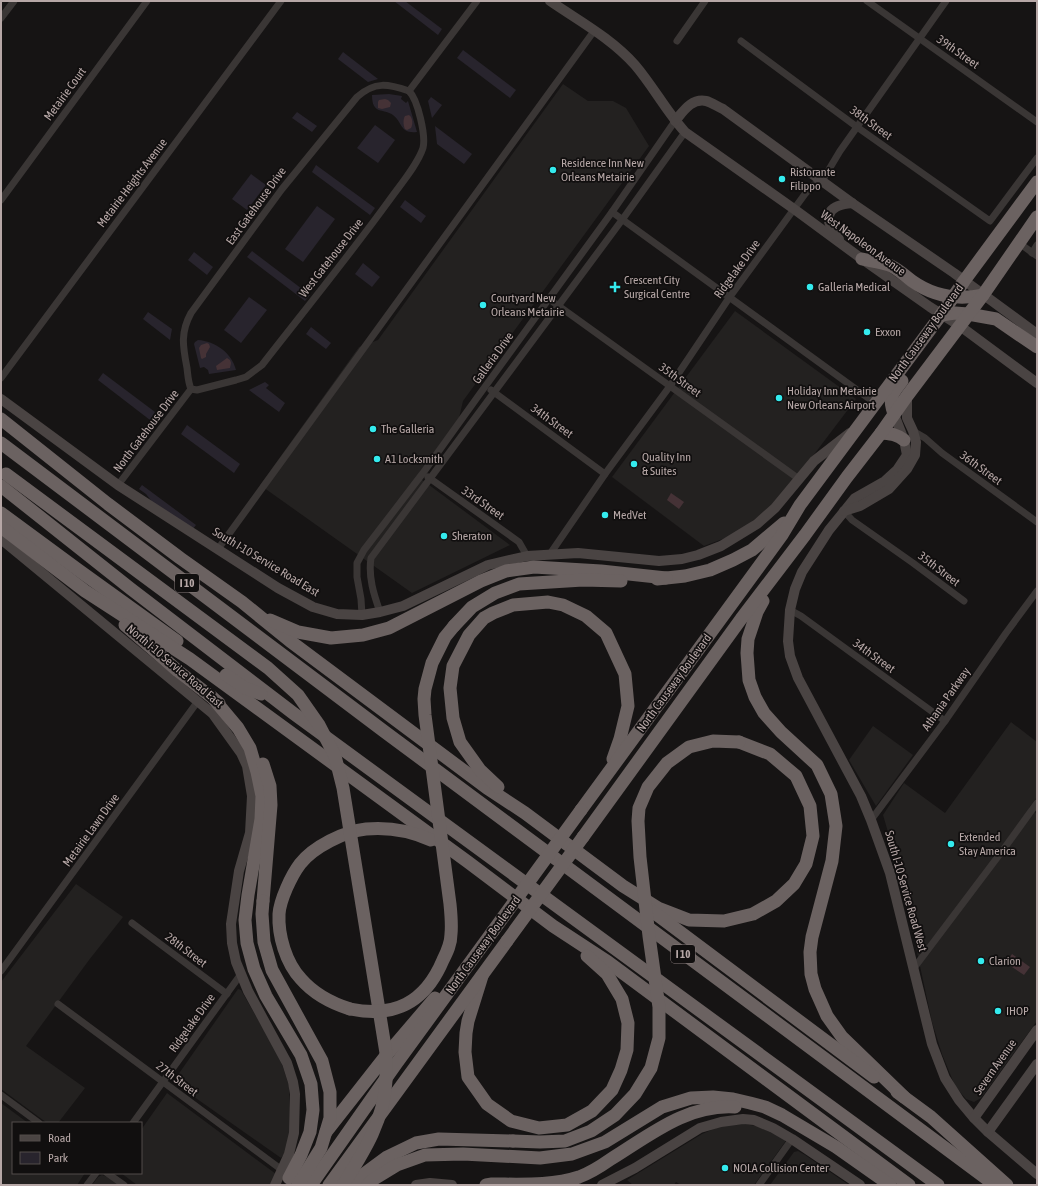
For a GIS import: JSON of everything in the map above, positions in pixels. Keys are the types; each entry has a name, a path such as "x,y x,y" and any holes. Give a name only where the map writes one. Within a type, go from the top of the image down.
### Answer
{"highway":[{"name":"North Causeway Boulevard","path":"311,1185 396,1064 782,535 800,505 1037,182"},
{"name":"North Causeway Boulevard","path":"330,1185 741,619 784,564 960,326 1037,217"},
{"path":"862,259 890,265 925,290 953,297 973,297 983,294"},
{"path":"941,314 968,314 996,319 1037,347"},
{"path":"894,414 891,405 892,394 921,355 925,336"},
{"path":"875,403 879,413 880,424 878,436 893,434 909,436"},
{"path":"1,419 108,504 180,558 242,602 269,619 298,632 331,638 363,635 389,628 481,581 506,571 534,567 566,568 666,578"},
{"name":"I 10","path":"1,443 372,722 994,1185"},
{"path":"3,477 131,589 272,697 938,1185"},
{"path":"3,477 268,668 298,695 319,725 334,756 343,788 386,1053 386,1082 376,1126 368,1144 342,1185"},
{"path":"444,844 433,841 406,831 365,829 343,835 323,844 310,854 300,864 287,886 279,913 280,930 289,964 300,979 318,994 350,1009 363,1011 384,1011 396,1009 413,1000 423,991 438,972 452,935 450,904 425,715 425,688 432,663 445,637 472,607 495,593 519,584 575,581 636,581 685,576 710,570 752,550 784,523 800,505"},
{"path":"1,513 77,569 246,688 272,697"},
{"path":"1,527 85,591 234,715 252,735 264,765 270,786 270,824 262,914 264,942 272,970 322,1061 330,1092 330,1118 321,1148 288,1180"},
{"path":"784,564 757,612 751,629 748,639 749,680 755,697 764,712 781,732 817,765 831,794 836,826 835,840 832,861 812,937 810,952 811,974 814,989 827,1016 842,1037 904,1097"},
{"path":"85,591 190,659 444,844 553,926 608,962 909,1185"},
{"path":"242,602 290,641 486,788 525,813 623,886 660,917 861,1068 931,1117 1007,1185"},
{"path":"525,813 480,770 460,742 453,718 450,688 453,666 469,635 484,618 493,613 513,605 548,602 563,605 586,616 606,633 625,674 628,706 620,740 606,775"},
{"path":"212,698 238,728 250,748 262,796 262,819 245,920 247,944 254,970 266,996 301,1055 311,1084 314,1110 310,1132 301,1155 288,1180"},
{"path":"356,1185 364,1174 387,1157 416,1143 439,1139 540,1142 565,1141 591,1131 615,1116 635,1094 651,1068 659,1038 659,1007 649,936 640,857 638,821 639,808 648,787 667,763 689,747 713,741 739,742 770,754 796,776 810,806 813,836 806,864 794,884 776,901 753,914 724,921 689,920 658,908 623,886"},
{"path":"482,976 468,1021 465,1052 468,1077 487,1104 511,1121 539,1128 567,1125 592,1112 612,1090 621,1070 627,1050 628,1023 622,998 607,974 553,926"},
{"path":"288,1180 388,1053 449,981 468,966"},
{"path":"368,1185 374,1179 397,1165 426,1155 463,1154 540,1158 572,1154 605,1142 662,1107 691,1098 713,1097 733,1098 765,1107 824,1140 890,1185"},
{"path":"486,1185 537,1185 560,1183 579,1178 598,1168 675,1120 698,1110 721,1106 754,1108 765,1107"}],"street":[{"path":"1,18 14,1"},
{"name":"Metairie Court","path":"1,200 147,1"},
{"name":"Metairie Heights Avenue","path":"1,378 281,1"},
{"path":"409,91 477,1"},
{"name":"West Napoleon Avenue","path":"550,1 613,43 635,66 675,121 685,132 794,208 849,250 960,326 1037,383"},
{"path":"677,41 705,1"},
{"name":"39th Street","path":"867,1 1037,122"},
{"name":"Ridgelake Drive","path":"550,554 605,474 670,386 729,298 794,208 812,186 822,181 840,150 946,1"},
{"path":"218,549 594,31"},
{"name":"38th Street","path":"741,41 990,221 1037,158"},
{"name":"East Gatehouse Drive","path":"191,389 188,382 182,344 186,323 191,313 282,188 364,90 374,86 384,85 395,86 409,91"},
{"name":"West Gatehouse Drive","path":"191,389 197,390 246,377 262,365 378,216 418,160 423,147 423,134 418,106 413,95 409,91"},
{"path":"675,121 687,106 695,102 706,101 723,109 852,203 983,294 1037,334"},
{"name":"Galleria Drive","path":"362,615 361,599 356,577 357,563 364,550 423,473 612,212 675,121"},
{"name":"Galleria Drive","path":"380,612 372,586 370,565 371,558 622,220 685,132"},
{"path":"849,250 835,234 828,222 830,212 834,208 840,205 852,203"},
{"path":"612,212 875,403"},
{"path":"1019,243 1034,254 1037,245"},
{"name":"35th Street","path":"549,299 799,478"},
{"path":"1014,366 1026,368 1037,376"},
{"name":"34th Street","path":"486,386 605,474"},
{"name":"North Gatehouse Drive","path":"118,485 191,389"},
{"name":"South I-10 Service Road West","path":"907,396 909,436 907,455 897,470 885,481 855,498 829,530 802,572 795,589 790,610 788,641 790,656 798,678 861,796 871,820 890,873 932,1044 945,1078 959,1100 974,1118 1037,1174"},
{"name":"South I-10 Service Road East","path":"1,399 118,485 278,588 313,607 337,614 362,615 402,606 488,565 527,556 578,553 659,561 682,559 698,555 721,546 757,524 775,508 814,460 859,426"},
{"name":"South I-10 Service Road West","path":"894,414 909,436"},
{"name":"36th Street","path":"909,436 925,438 942,454 1037,522"},
{"name":"33rd Street","path":"423,473 519,542 527,556"},
{"name":"35th Street","path":"844,511 852,520 907,558 964,602"},
{"name":"North I-10 Service Road East","path":"1,540 213,714 241,753 247,766 252,796 250,833 239,871 231,924 232,943 236,962 248,991 287,1062 293,1082 295,1094 294,1133 289,1154 288,1180 275,1185"},
{"name":"Athania Parkway","path":"871,820 945,721 1037,591"},
{"name":"34th Street","path":"790,610 801,616 945,721"},
{"name":"Metairie Lawn Drive","path":"1,971 198,701"},
{"path":"914,968 1037,803"},
{"name":"28th Street","path":"132,923 227,994"},
{"name":"Ridgelake Drive","path":"133,1122 241,974"},
{"name":"27th Street","path":"58,1004 163,1082 288,1180"},
{"name":"Severn Avenue","path":"974,1118 1037,1030"},
{"path":"988,1132 1037,1064"},
{"path":"1,1096 38,1122"},
{"path":"602,1185 635,1168 700,1128 721,1122 743,1119 754,1120 792,1138 860,1185"},
{"path":"759,1185 792,1138"},
{"path":"87,1185 95,1174"},
{"path":"108,1174 124,1185"},
{"path":"416,1185 430,1183 452,1185"}],"shaded area":[{"path":"563,84 588,101 613,101 626,108 649,146 463,401 459,418 417,476 510,545 412,593 260,485 359,347 378,340"},
{"path":"385,99 391,103 390,107 382,109 378,108 379,100"},
{"path":"409,115 412,119 412,125 411,128 407,130 404,127 404,120 405,116"},
{"path":"735,311 856,399 800,473 773,505 736,534 704,546 612,477"},
{"path":"207,343 210,347 206,357 202,359 199,348 201,345"},
{"path":"227,358 231,363 230,368 217,370 216,366"},
{"path":"671,493 684,502 679,509 667,500"},
{"path":"1011,722 1037,742 1037,797 1029,808 1037,814 1037,1021 981,1098 974,1102 966,1099 955,1086 942,1054 932,1022 900,873 883,815 904,783 945,813"},
{"path":"873,726 913,755 876,806 849,760"},
{"path":"76,884 123,917 89,960 26,1046 85,1088 59,1122 46,1122 1,1089 1,982"},
{"path":"1012,954 1030,967 1024,975 1006,963"},
{"path":"238,989 241,990 280,1058 289,1086 291,1131 286,1152 281,1158 173,1082"},
{"path":"167,1093 276,1174 270,1185 137,1185 122,1174 142,1174 142,1129"},
{"path":"1,1103 27,1122 12,1122 12,1174 84,1174 77,1185 1,1185"},
{"path":"743,1124 757,1126 785,1139 785,1142 754,1185 681,1185 676,1182 674,1185 633,1185 627,1180 702,1134 716,1128"},
{"path":"798,1151 849,1185 770,1185 794,1152"},
{"path":"102,1175 118,1185 92,1185 98,1177"}],"green space":[{"path":"394,1 405,1 442,29 438,35"},
{"path":"463,50 516,90 510,98 457,58"},
{"path":"343,52 378,79 368,82 338,59"},
{"path":"389,94 402,96 401,99 406,103 408,101 417,132 405,130 393,115 379,110 374,106 372,95"},
{"path":"431,97 442,105 432,118 428,101"},
{"path":"297,112 317,126 312,132 292,118"},
{"path":"375,125 395,140 378,163 357,148"},
{"path":"435,126 472,154 464,164 437,144"},
{"path":"316,165 375,208 370,215 312,172"},
{"path":"251,174 266,185 247,210 232,199"},
{"path":"405,200 426,216 421,223 400,207"},
{"path":"317,206 335,219 303,262 285,249"},
{"path":"252,251 310,295 305,301 247,257"},
{"path":"194,252 213,267 207,275 188,260"},
{"path":"363,263 380,277 372,287 355,274"},
{"path":"249,297 267,310 241,343 224,330"},
{"path":"148,312 172,329 170,340 143,319"},
{"path":"311,327 331,343 326,349 306,334"},
{"path":"198,340 211,343 222,349 231,358 236,370 209,374 208,370 204,367 200,368 194,344"},
{"path":"103,373 155,412 150,420 98,380"},
{"path":"265,382 269,385 266,388 285,403 279,412 249,390"},
{"path":"187,425 240,464 234,473 181,434"},
{"path":"142,485 196,525 192,530 153,503 146,494 139,489"}],"place":[{"name":"Residence Inn New Orleans Metairie","path":"553,170"},
{"name":"Ristorante Filippo","path":"782,179"},
{"name":"Crescent City Surgical Centre","path":"615,287"},
{"name":"Galleria Medical","path":"810,287"},
{"name":"Courtyard New Orleans Metairie","path":"483,305"},
{"name":"Exxon","path":"867,332"},
{"name":"Holiday Inn Metairie New Orleans Airport","path":"779,398"},
{"name":"The Galleria","path":"373,429"},
{"name":"A1 Locksmith","path":"377,459"},
{"name":"Quality Inn & Suites","path":"634,464"},
{"name":"MedVet","path":"605,515"},
{"name":"Sheraton","path":"444,536"},
{"name":"Extended Stay America","path":"951,844"},
{"name":"Clarion","path":"981,961"},
{"name":"IHOP","path":"998,1011"},
{"name":"NOLA Collision Center","path":"725,1168"}]}
